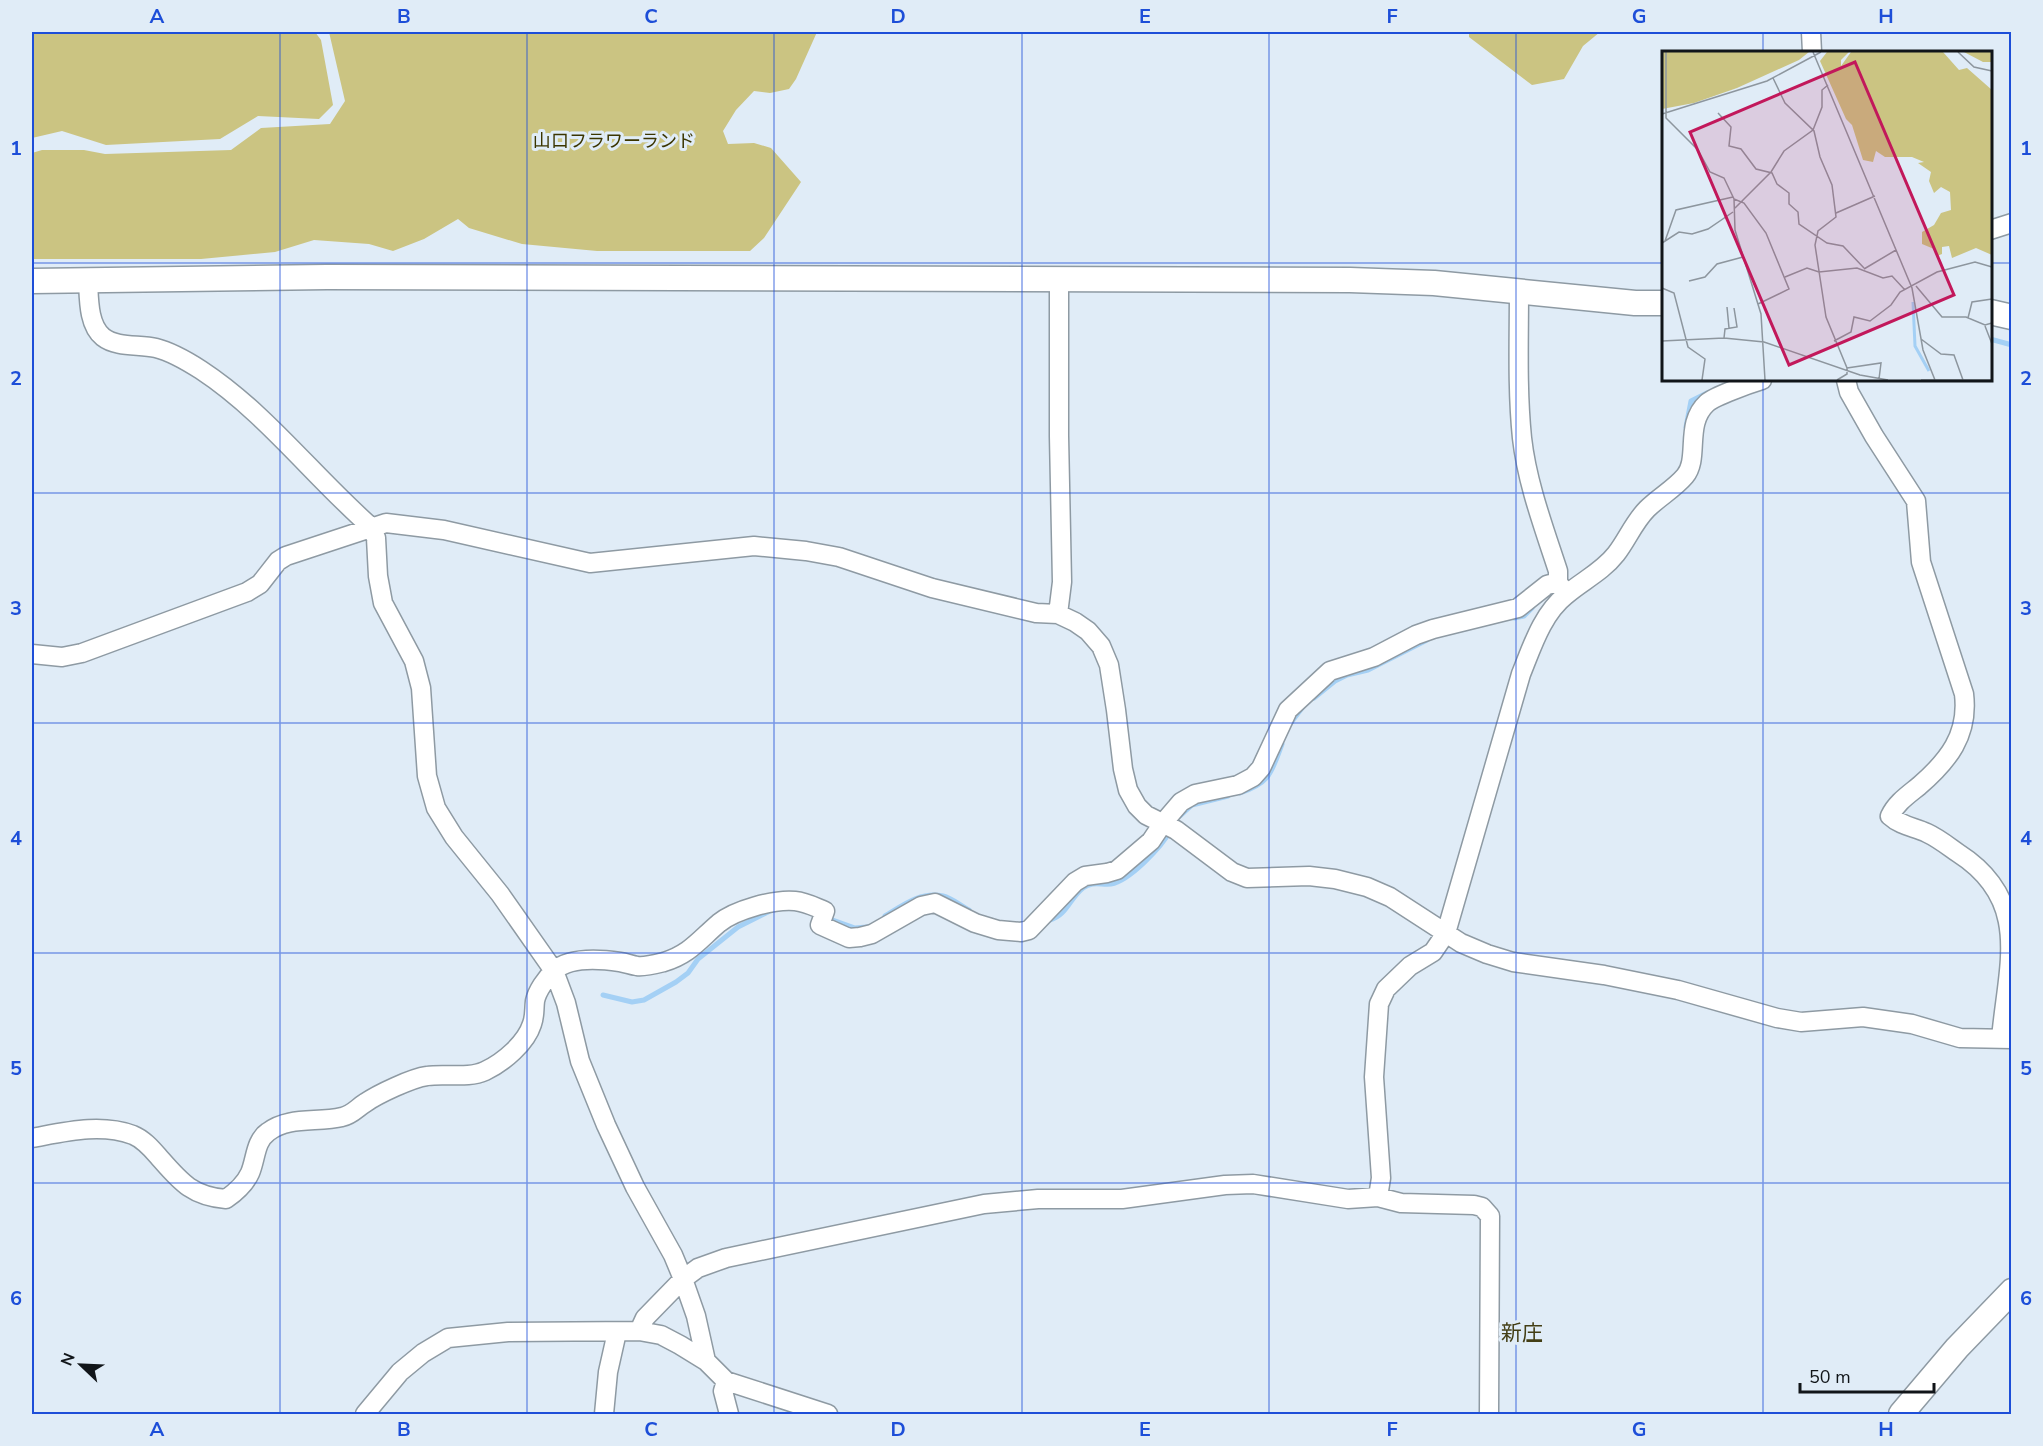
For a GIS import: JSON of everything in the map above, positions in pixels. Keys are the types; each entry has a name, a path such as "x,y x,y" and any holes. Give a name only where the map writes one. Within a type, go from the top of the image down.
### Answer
{"street":[{"path":"1811,32 1812,51"},
{"path":"1992,229 2012,223"},
{"path":"32,281 327,277 1350,280 1434,283 1635,303 1662,303"},
{"path":"1058,614 1062,582 1059,278"},
{"path":"88,281 94,324 103,337 118,344 154,347 172,353 230,390 371,527 376,538 382,603 414,661 421,688 427,776 436,808 454,837 500,894 554,971 566,1003 580,1061 635,1187 673,1255 701,1335 706,1361"},
{"path":"1378,1197 1381,1178 1374,1077 1379,1004 1386,989 1410,966 1434,952 1446,933 1521,674 1537,634 1562,588 1536,504 1522,439 1519,290"},
{"path":"1992,312 2012,317"},
{"path":"32,1138 88,1128 112,1130 134,1136 150,1146 185,1186 199,1194 226,1199 240,1188 250,1174 258,1144 266,1133 283,1123 351,1114 365,1103 414,1080 427,1076 484,1071 512,1052 528,1035 533,1022 535,1000 541,987 554,971 564,965 584,960 619,962 639,966 679,957 731,915 768,903 793,901 808,903 825,911 820,925 849,938 872,934 921,906 934,903 975,923 998,930 1022,932 1029,930 1075,882 1084,876 1117,870 1170,826 1181,802 1195,794 1238,785 1253,777 1261,768 1288,710 1330,671 1374,657 1416,635 1433,629 1518,608 1547,585 1562,588 1600,571 1616,554 1647,509 1683,479 1689,471 1693,429 1697,417 1708,402 1760,381"},
{"path":"32,654 63,657 141,633 246,592 260,584 278,561 286,556 386,524 444,530 590,564 754,546 839,557 932,588 1036,613 1058,614 1076,622 1088,631 1101,646 1108,665 1123,769 1128,790 1137,806 1146,814 1170,826 1223,866 1247,878 1309,876 1335,879 1367,887 1390,897 1461,943 1513,962 1604,975 1678,990 1777,1018 1801,1022 1863,1017 1912,1024 1960,1038 2006,1039 2011,970 2010,935 2006,909 1992,881 1962,855 1927,833 1898,823 1890,816 1894,806 1934,773 1950,756 1966,710 1964,694 1921,562 1916,501 1869,428 1849,392 1846,381"},
{"path":"639,1331 645,1318 683,1279 698,1268 726,1258 984,1204 1038,1199 1130,1198 1225,1185 1253,1184 1348,1199 1378,1197 1401,1203 1474,1205 1482,1208 1490,1216 1489,1414"},
{"path":"1901,1414 1958,1348 2012,1291"},
{"path":"365,1414 400,1372 423,1353 448,1338 507,1332 639,1331 661,1335 706,1361 726,1381 828,1414"},
{"path":"604,1414 608,1372 617,1332"},
{"path":"726,1381 723,1391 729,1414"}],"green space":[{"path":"32,32 315,32 321,40 333,105 319,119 258,116 220,139 106,145 62,131 32,138"},
{"name":"山口フラワーランド","path":"329,32 817,32 796,79 789,89 770,93 754,91 736,110 723,131 728,144 754,143 771,148 801,182 764,238 750,251 597,251 522,244 469,228 458,219 424,239 393,251 369,244 314,240 275,252 201,259 32,259 32,153 42,150 84,150 105,154 231,150 261,128 330,124 345,101"},
{"path":"1469,32 1600,32 1583,46 1564,79 1532,85 1469,37"}],"waterway":[{"path":"1992,340 2012,345"},
{"path":"1686,427 1691,401 1707,393"},
{"path":"1514,618 1524,616 1532,608"},
{"path":"1314,698 1335,681 1347,675 1368,670 1427,640"},
{"path":"1290,724 1302,708"},
{"path":"1240,793 1264,780 1272,769 1282,744"},
{"path":"1180,816 1192,805 1228,796"},
{"path":"1050,920 1056,918 1083,888 1093,884 1111,884 1127,877 1153,854 1170,831"},
{"path":"885,916 912,900 927,895 946,897 969,910"},
{"path":"603,995 632,1002 644,1000 688,973 698,959 738,927 772,910"},
{"path":"827,918 855,928 867,927"}],"district":[{"name":"新庄","path":"1522,1333"}]}
